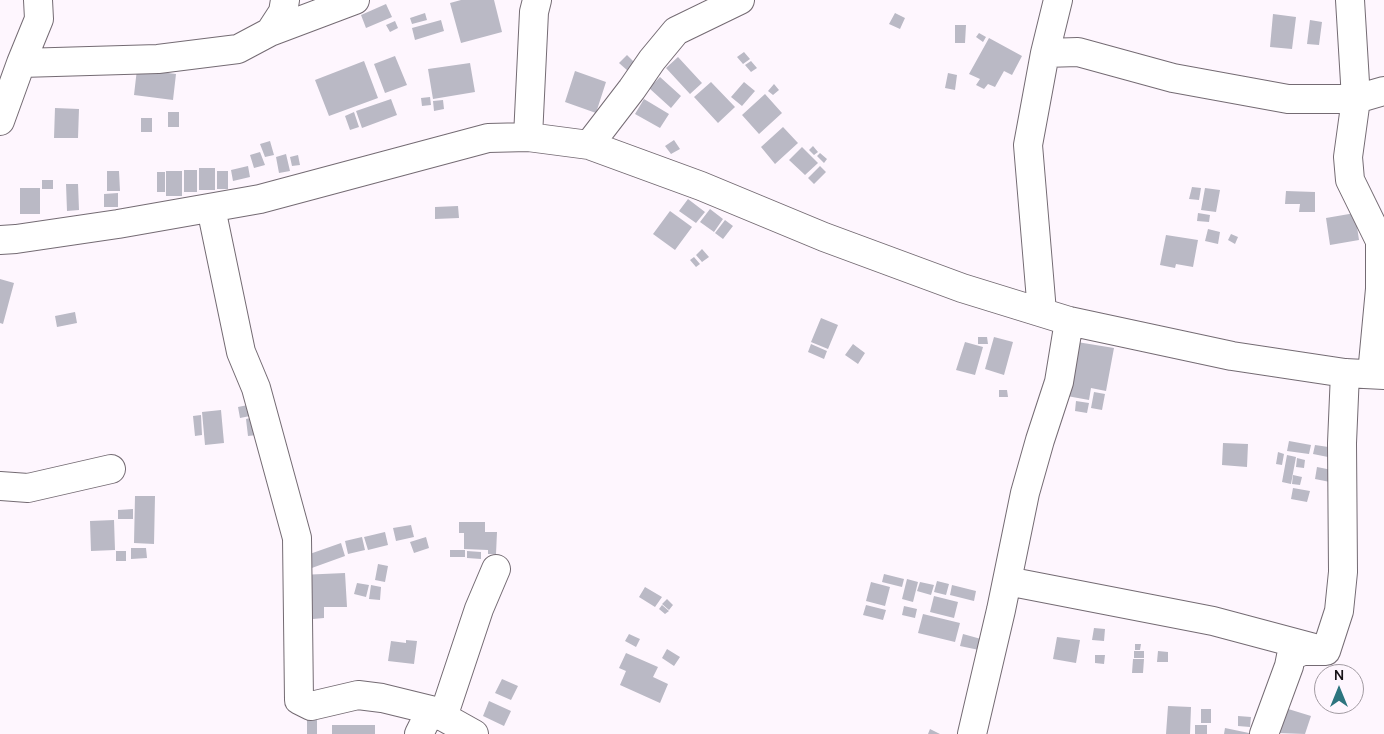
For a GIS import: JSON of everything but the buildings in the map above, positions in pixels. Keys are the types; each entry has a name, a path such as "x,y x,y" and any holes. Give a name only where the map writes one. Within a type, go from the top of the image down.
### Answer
{"street":[{"path":"0,121 39,19 38,0"},
{"path":"270,32 283,12 285,0"},
{"path":"21,63 167,58 238,49 270,32 355,0"},
{"path":"528,137 536,0"},
{"path":"588,145 676,31 740,0"},
{"path":"1042,312 1028,145 1045,53 1058,0"},
{"path":"1326,651 1339,611 1343,572 1342,443 1367,374 1380,290 1380,242 1350,180 1348,157 1356,99 1350,0"},
{"path":"1045,53 1078,52 1172,78 1288,99 1356,99 1384,91"},
{"path":"0,240 16,240 118,224 260,199 488,138 528,137 588,145 701,186 824,237 962,288 1068,321 1232,356 1367,374"},
{"path":"211,208 241,352 256,388 297,538 299,700 311,706 358,695 382,698 437,713 474,734"},
{"path":"972,734 1025,493 1059,382 1068,321"},
{"path":"0,486 28,488 111,469"},
{"path":"419,734 437,713 496,569"},
{"path":"1007,581 1213,621 1326,651"},
{"path":"1264,734 1291,656 1302,651 1326,651"}]}
